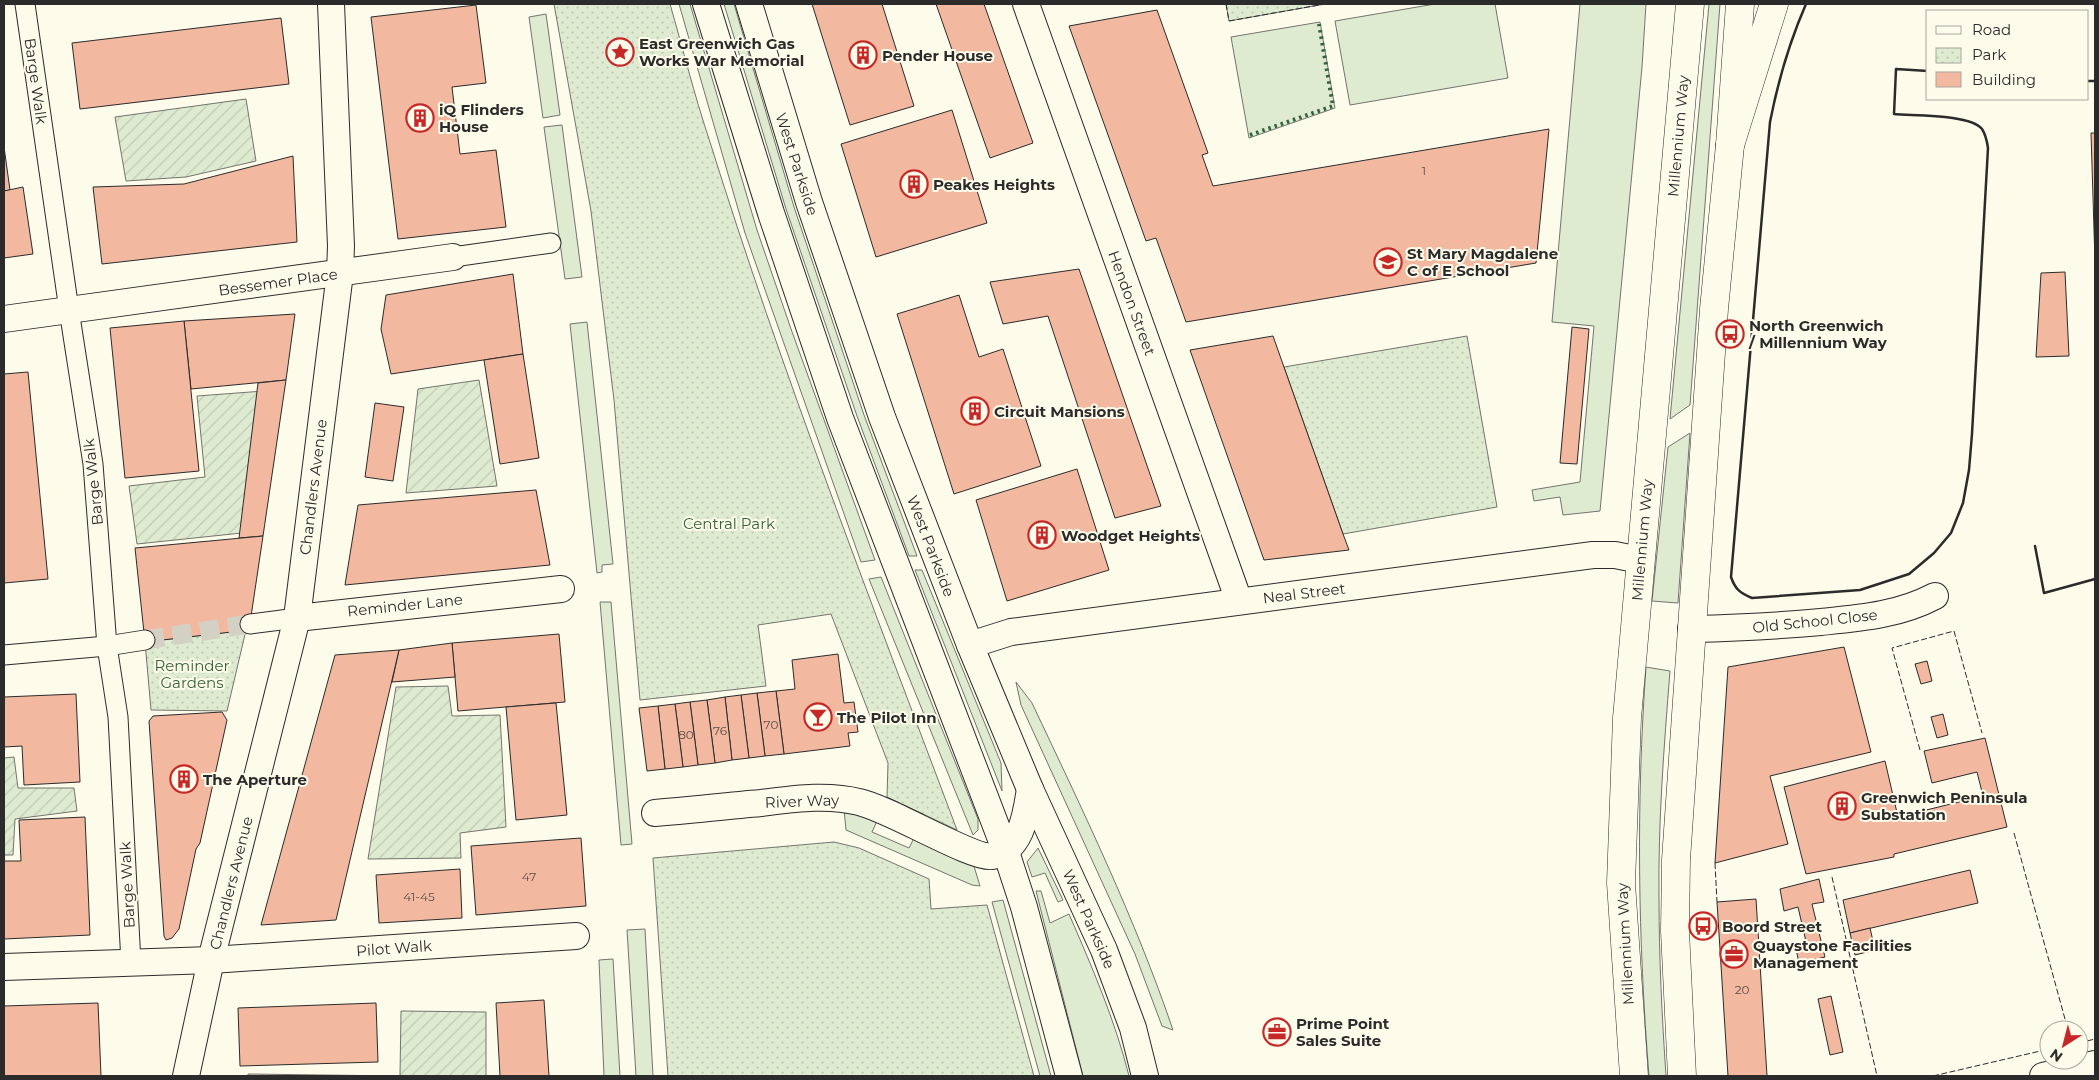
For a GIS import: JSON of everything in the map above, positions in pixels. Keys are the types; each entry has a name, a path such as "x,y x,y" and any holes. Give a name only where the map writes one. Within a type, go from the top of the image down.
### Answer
{"main road":[{"name":"Millennium Way","path":"1634,1076 1624,958 1621,883 1627,718 1690,4"},
{"path":"1682,1076 1675,931 1676,860 1714,309 1730,145 1740,4"},
{"path":"1730,145 1774,4"}],"street":[{"name":"Barge Walk","path":"25,4 68,310 93,464 107,646 118,717 131,963"},
{"name":"Chandlers Avenue","path":"186,1076 211,960 297,618 340,273 341,246 331,4"},
{"path":"706,4 771,213 840,418 1006,852 1024,906 1069,1076"},
{"name":"West Parkside","path":"749,4 809,202 882,417 970,646 1030,789 1104,950 1133,1028 1145,1076"},
{"name":"Hendon Street","path":"1026,4 1239,601"},
{"name":"Bessemer Place","path":"4,319 551,243"},
{"name":"Neal Street","path":"970,646 1011,632 1593,555 1615,555 1640,560"},
{"name":"Reminder Lane","path":"250,624 561,589"},
{"name":"Old School Close","path":"1691,628 1760,628 1869,617 1899,611 1935,596"},
{"path":"4,655 107,646 145,640"},
{"path":"1006,852 1020,833 1027,810 1030,789"},
{"name":"River Way","path":"655,813 806,798 832,798 860,802 887,812 969,851 990,857 1006,852"},
{"name":"Pilot Walk","path":"211,960 576,936"},
{"name":"Chandlers Avenue","path":"131,963 211,960"},
{"path":"4,968 131,963"},
{"path":"2043,1076 2095,1064"}],"green space":[{"name":"Central Park","path":"554,4 670,4 693,88 766,313 828,486 957,830 887,797 888,763 831,614 758,625 766,686 640,700 614,400 591,211"},
{"path":"679,4 690,4 757,230 875,560 861,562 745,233"},
{"path":"724,4 734,4 794,207 864,415 917,556 909,556 857,416 786,209"},
{"path":"1226,4 1325,4 1229,21"},
{"path":"1435,4 1495,4 1508,78 1350,105 1335,21"},
{"path":"1580,4 1646,4 1642,67 1600,511 1563,515 1560,497 1534,501 1532,490 1580,482 1594,326 1552,322"},
{"path":"1709,4 1720,4 1690,405 1670,419"},
{"path":"546,14 560,115 543,118 529,17"},
{"path":"1320,22 1335,108 1249,138 1231,37"},
{"path":"246,99 256,161 186,177 126,181 115,117"},
{"path":"562,125 582,277 565,279 544,127"},
{"path":"587,322 613,564 602,565 602,572 597,573 570,324"},
{"path":"1467,336 1497,507 1343,534 1284,367"},
{"path":"479,380 497,486 406,493 418,389"},
{"path":"277,390 261,531 137,544 129,486 205,477 197,396"},
{"path":"1690,433 1678,603 1652,601 1668,447"},
{"path":"915,570 922,570 1001,763 1002,791"},
{"path":"881,577 978,819 978,830 973,835 869,579"},
{"path":"600,602 611,602 632,844 621,845"},
{"name":"Reminder Gardens","path":"246,630 227,711 151,710 145,642"},
{"path":"1646,667 1670,671 1659,841 1660,965 1666,1076 1649,1076 1642,973 1640,821"},
{"path":"1016,682 1032,703 1107,865 1142,947 1173,1030 1162,1026 1135,954 1021,705"},
{"path":"448,686 452,716 500,715 506,827 460,833 461,858 368,859 396,687"},
{"path":"14,757 18,788 74,788 77,811 15,819 13,855 4,855 4,758"},
{"path":"844,809 878,819 872,832 909,848 915,836 973,863 980,886 972,885 846,830"},
{"path":"834,842 859,848 929,879 931,909 987,905 1034,1076 668,1076 653,858"},
{"path":"1038,848 1063,900 1058,902 1045,873 1032,877 1027,862"},
{"path":"1036,891 1041,891 1050,923 1069,914 1110,1014 1129,1076 1083,1076"},
{"path":"1003,900 1051,1076 1040,1076 992,902"},
{"path":"645,929 653,1076 636,1076 627,930"},
{"path":"613,959 620,1076 604,1076 599,960"},
{"path":"401,1011 486,1012 486,1076 400,1076"},
{"path":"248,1074 400,1076 248,1076"}],"building":[{"name":"Pender House","path":"812,4 882,4 914,106 850,125"},
{"path":"936,4 984,4 1033,143 990,158"},
{"name":"iQ Flinders House","path":"476,5 486,83 452,87 460,154 496,150 506,227 398,239 371,17"},
{"path":"1157,10 1208,153 1202,155 1213,186 1549,129 1536,263 1186,322 1156,238 1146,241 1069,26"},
{"path":"281,18 289,84 80,109 72,43"},
{"name":"Peakes Heights","path":"952,110 987,223 876,257 841,144"},
{"path":"2091,133 2095,133 2095,262"},
{"path":"4,147 10,190 4,191"},
{"path":"293,156 297,242 102,264 93,187 184,184"},
{"path":"23,187 33,254 4,258 4,191"},
{"path":"1079,269 1161,506 1115,518 1048,316 1003,324 990,282"},
{"path":"2065,272 2069,356 2036,357 2041,273"},
{"path":"513,274 523,354 391,374 381,329 386,295"},
{"name":"Circuit Mansions","path":"959,295 979,357 1003,349 1041,466 954,494 897,314"},
{"path":"295,314 286,380 191,389 184,321"},
{"path":"184,321 199,471 125,478 110,328"},
{"path":"1572,327 1589,329 1577,464 1560,463"},
{"path":"1273,336 1349,550 1264,560 1190,350"},
{"path":"523,354 539,458 500,464 484,360"},
{"path":"28,372 48,579 4,583 4,374"},
{"path":"286,380 263,536 239,538 258,383"},
{"path":"375,403 404,407 393,481 365,477"},
{"name":"Woodget Heights","path":"1077,469 1109,570 1007,601 976,500"},
{"path":"536,490 550,565 345,585 358,505"},
{"path":"263,536 249,630 145,642 135,548"},
{"path":"559,634 565,702 458,711 452,643"},
{"path":"452,643 455,677 392,682 399,650"},
{"path":"1844,647 1871,752 1770,776 1788,844 1715,863 1728,667"},
{"path":"399,650 336,920 261,925 335,655"},
{"name":"The Pilot Inn","path":"838,654 844,703 854,702 858,732 848,733 850,746 784,754 776,691 795,689 792,660"},
{"path":"1927,661 1932,681 1921,684 1915,664"},
{"path":"776,691 784,754 765,756 757,693"},
{"path":"757,693 765,756 749,758 741,695"},
{"path":"76,694 80,782 24,785 22,746 4,747 4,697"},
{"path":"741,695 749,758 732,760 725,697"},
{"path":"725,697 732,760 715,763 707,700"},
{"path":"707,700 715,763 698,765 690,702"},
{"path":"690,702 698,765 683,767 675,704"},
{"path":"556,703 567,815 516,820 506,707"},
{"path":"675,704 683,767 665,769 658,706"},
{"path":"658,706 665,769 647,771 639,708"},
{"name":"The Aperture","path":"222,712 227,720 179,929 172,938 166,940 164,936 149,721 153,716"},
{"path":"1943,714 1948,735 1937,738 1931,717"},
{"name":"Greenwich Peninsula Substation","path":"1985,738 2007,827 1894,854 1894,857 1806,874 1784,787 1885,761 1898,817 1983,796 1977,772 1932,783 1924,751"},
{"path":"85,817 90,935 4,939 4,861 21,861 19,820"},
{"path":"581,838 586,906 476,915 471,846"},
{"path":"460,869 462,918 379,923 376,875"},
{"path":"1970,870 1978,903 1850,933 1843,900"},
{"path":"1819,879 1824,902 1812,904 1825,957 1799,963 1796,949 1807,946 1798,907 1784,911 1780,889"},
{"path":"1756,899 1767,1076 1728,1076 1717,902"},
{"path":"1870,928 1875,950 1855,955 1850,933"},
{"path":"1831,996 1843,1052 1830,1055 1818,999"},
{"path":"544,1000 549,1076 500,1076 496,1003"},
{"path":"98,1003 101,1076 4,1076 4,1006"},
{"path":"376,1003 378,1062 240,1066 238,1008"}],"tunnel":[{"path":"145,640 250,624"}],"hedge":[{"path":"1250,135 1333,106 1319,24"}],"fence":[{"path":"1226,4 1229,21 1325,4"},
{"path":"1920,750 1892,648 1954,631 1982,733"},
{"path":"2014,833 2065,1020"},
{"path":"1715,863 1717,902"},
{"path":"1832,877 1877,1076"},
{"path":"2089,1040 2095,1039"},
{"path":"1933,1076 2039,1051"}],"wall":[{"path":"1806,4 1785,62 1770,122 1731,577 1738,590 1752,598 1860,590 1909,574 1934,553 1951,533 1963,503 1969,470 1972,434 1988,148 1982,129 1976,124 1954,118 1894,114 1896,69 1926,71"},
{"path":"2089,81 2095,81"},
{"path":"2035,546 2044,593 2095,579"}],"place":[{"name":"East Greenwich Gas Works War Memorial","path":"620,52"},
{"name":"Pender House","path":"863,55"},
{"name":"iQ Flinders House","path":"420,118"},
{"name":"Peakes Heights","path":"914,184"},
{"name":"St Mary Magdalene C of E School","path":"1388,262"},
{"name":"North Greenwich / Millennium Way","path":"1730,334"},
{"name":"Circuit Mansions","path":"975,411"},
{"name":"Woodget Heights","path":"1042,535"},
{"name":"The Pilot Inn","path":"818,717"},
{"name":"The Aperture","path":"184,779"},
{"name":"Greenwich Peninsula Substation","path":"1842,806"},
{"name":"Boord Street","path":"1703,926"},
{"name":"Quaystone Facilities Management","path":"1734,954"},
{"name":"Prime Point Sales Suite","path":"1277,1032"}]}
